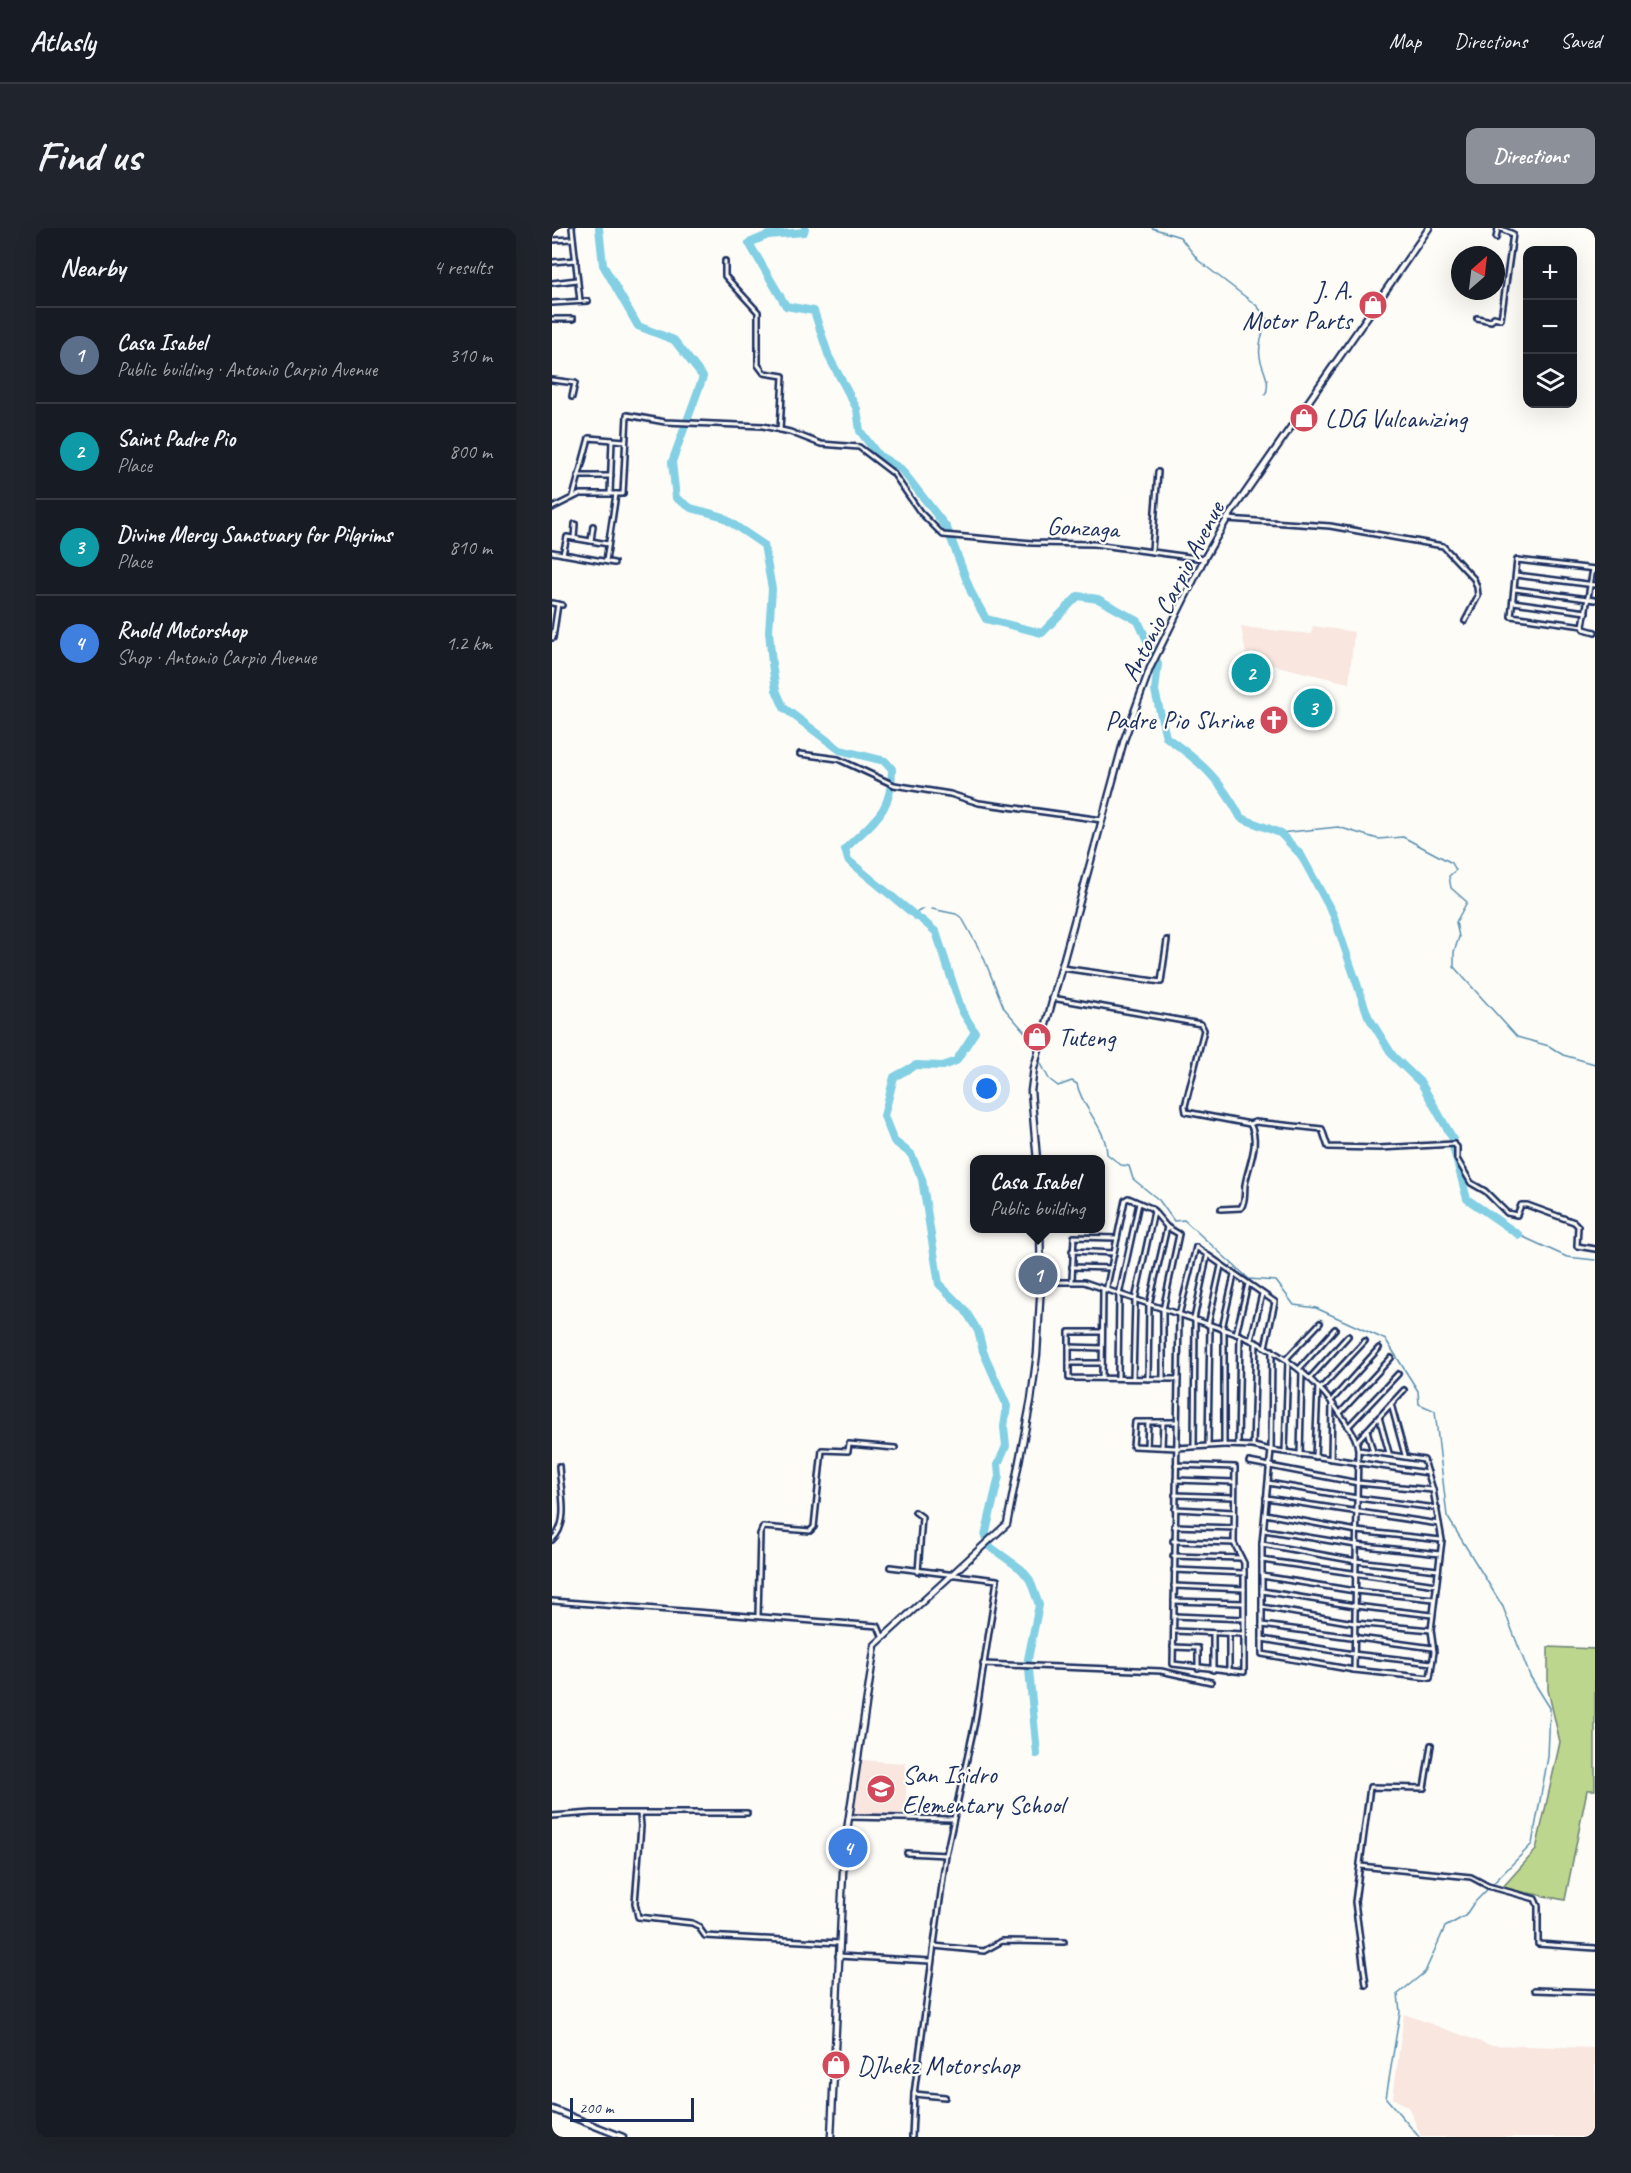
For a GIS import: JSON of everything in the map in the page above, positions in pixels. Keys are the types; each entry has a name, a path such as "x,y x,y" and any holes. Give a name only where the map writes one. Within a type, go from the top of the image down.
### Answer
{"street":[{"path":"572,228 580,301"},
{"name":"Antonio Carpio Avenue","path":"1036,1155 1031,1091 1039,1045 1124,740 1150,668 1204,559 1227,519 1429,228"},
{"path":"1478,318 1491,321 1494,317 1501,319 1513,234 1498,228 1496,238"},
{"path":"552,240 573,239"},
{"path":"552,262 576,260"},
{"path":"552,508 573,496 623,494 627,415 682,423 780,430 783,376 764,373 758,365 758,312 725,276 724,261"},
{"path":"552,283 578,280"},
{"path":"552,303 588,302"},
{"path":"552,319 573,319"},
{"path":"552,380 575,383 572,396"},
{"name":"Gonzaga","path":"780,430 821,444 865,450 893,473 904,492 929,523 947,536 1032,543 1077,542 1152,550 1204,559"},
{"path":"573,496 589,438 626,441"},
{"path":"610,494 612,440"},
{"path":"1152,550 1158,472"},
{"path":"578,476 611,476"},
{"path":"606,561 616,494"},
{"path":"1227,519 1330,526 1443,546 1474,579 1477,587 1478,596 1465,621"},
{"path":"574,538 575,524"},
{"path":"591,541 593,526"},
{"path":"563,554 567,537 608,544"},
{"path":"552,552 614,563"},
{"path":"1583,626 1593,584 1594,569 1517,560 1511,616 1583,626 1584,629 1595,632"},
{"path":"1516,575 1593,584"},
{"path":"1515,589 1595,600"},
{"path":"1513,602 1586,612"},
{"path":"552,603 560,605 553,638"},
{"path":"800,754 838,759 894,785 950,794 979,803 1102,820"},
{"path":"1062,968 1161,982 1167,940"},
{"path":"1052,998 1201,1024 1204,1030 1185,1107 1186,1112 1250,1124 1255,1122 1322,1129 1328,1147 1456,1144 1457,1159 1471,1183 1485,1191 1507,1213 1517,1215 1523,1204 1574,1222 1578,1226 1577,1245 1595,1249"},
{"path":"1221,1209 1241,1208 1245,1202 1245,1186 1254,1150 1254,1131 1250,1124"},
{"path":"1102,1378 1104,1290 1111,1268 1125,1200 1128,1198 1154,1211 1167,1227 1179,1236 1163,1310 1163,1379"},
{"path":"1118,1378 1119,1295 1139,1203"},
{"path":"1133,1378 1135,1300 1154,1211"},
{"path":"1148,1378 1149,1305 1167,1227"},
{"path":"831,2137 838,1956 849,1817 875,1645 882,1636 1007,1524 1031,1400 1041,1282 1040,1233"},
{"path":"1072,1280 1072,1239 1076,1236 1117,1238"},
{"path":"1176,1464 1235,1467 1234,1543 1241,1558 1244,1573 1244,1672 1174,1665 1173,1541 1179,1315 1194,1247 1275,1305 1265,1347"},
{"path":"1072,1251 1114,1253"},
{"path":"1194,1446 1195,1320 1207,1257"},
{"path":"1208,1445 1209,1325 1221,1266"},
{"path":"1072,1267 1111,1268"},
{"path":"1224,1445 1223,1330 1234,1275"},
{"path":"1041,1282 1072,1280 1256,1342 1287,1359 1320,1387 1332,1401 1357,1440 1358,1450 1354,1670"},
{"path":"1238,1444 1238,1335 1248,1284"},
{"path":"1251,1340 1262,1294"},
{"path":"1285,1452 1287,1359 1320,1323"},
{"path":"1300,1455 1301,1370 1335,1329"},
{"path":"1102,1332 1069,1332 1069,1378 1178,1379"},
{"path":"1310,1378 1348,1336"},
{"path":"1315,1457 1320,1387 1365,1341"},
{"path":"1253,1446 1256,1342"},
{"path":"1069,1347 1102,1348"},
{"path":"1331,1460 1332,1401 1379,1348"},
{"path":"1272,1350 1271,1450 1262,1544 1263,1655 1354,1670 1428,1678 1433,1663 1432,1615 1442,1540 1428,1473 1422,1458 1358,1450"},
{"path":"1340,1413 1391,1358"},
{"path":"1069,1363 1102,1363"},
{"path":"1348,1427 1398,1374"},
{"path":"1357,1440 1404,1390"},
{"path":"1391,1404 1406,1455"},
{"path":"1378,1417 1389,1454"},
{"path":"1147,1446 1148,1422"},
{"path":"1162,1422 1162,1447"},
{"path":"1177,1422 1133,1424 1133,1446 1177,1448 1238,1444 1428,1473"},
{"path":"1366,1430 1373,1452"},
{"path":"758,1616 760,1534 763,1527 810,1532 814,1527 822,1449 848,1452 849,1444 895,1448"},
{"path":"1249,1462 1358,1483 1433,1490"},
{"path":"552,1540 560,1530 563,1518 559,1466"},
{"path":"1176,1480 1234,1482"},
{"path":"1268,1483 1437,1508"},
{"path":"1175,1495 1234,1497"},
{"path":"1266,1498 1357,1514 1439,1524"},
{"path":"1174,1509 1234,1512"},
{"path":"915,1512 922,1517 918,1572"},
{"path":"1265,1514 1357,1531 1442,1540"},
{"path":"1174,1526 1234,1527"},
{"path":"1264,1530 1356,1545 1440,1554"},
{"path":"1173,1541 1234,1543"},
{"path":"1262,1544 1356,1561 1438,1570"},
{"path":"1173,1556 1241,1558"},
{"path":"1262,1560 1436,1585"},
{"path":"890,1567 997,1580 975,1722 952,1819 946,1855 914,2094 912,2137"},
{"path":"1174,1570 1244,1573"},
{"path":"1262,1576 1355,1591 1434,1599"},
{"path":"1174,1586 1244,1589"},
{"path":"1262,1591 1355,1606 1432,1615"},
{"path":"552,1601 878,1626 882,1636"},
{"path":"1174,1601 1244,1603"},
{"path":"1262,1607 1354,1623 1431,1630"},
{"path":"1174,1616 1244,1619"},
{"path":"1262,1625 1433,1648"},
{"path":"1174,1631 1244,1634"},
{"path":"1214,1633 1214,1670"},
{"path":"1229,1633 1229,1671"},
{"path":"1262,1639 1353,1654 1433,1663"},
{"path":"1173,1647 1198,1648 1198,1668"},
{"path":"983,1664 1161,1671 1211,1682"},
{"path":"1366,1985 1355,1902 1370,1787 1424,1788 1431,1745"},
{"path":"552,1816 747,1813"},
{"path":"640,1814 635,1903 638,1917 692,1923 698,1926 705,1936 839,1943"},
{"path":"849,1817 952,1819"},
{"path":"907,1853 946,1855"},
{"path":"1360,1866 1470,1877 1502,1891 1535,1899 1538,1906 1538,1944 1595,1948"},
{"path":"934,1946 984,1951 1002,1941 1064,1942"},
{"path":"838,1956 932,1961"},
{"path":"1535,1990 1595,1992"},
{"path":"914,2094 945,2097"},
{"path":"552,2109 623,2137"}],"shaded area":[{"path":"1313,626 1354,632 1349,683 1247,659 1241,627 1311,634"},
{"name":"San Isidro Elementary School","path":"860,1760 905,1763 907,1817 852,1815"},
{"path":"1404,2014 1489,2045 1595,2048 1595,2137 1421,2137 1409,2108 1393,2098"}],"green space":[{"path":"1548,1647 1595,1649 1595,1790 1587,1790 1565,1900 1502,1888 1536,1850 1560,1742 1548,1690"}],"waterway":[{"path":"599,228 603,265 638,326 674,340 703,377 672,462 676,498 691,508 721,516 764,545 772,589 769,631 776,690 784,708 840,750 885,761 892,769 889,796 885,806 873,823 845,849 848,860 917,917"},
{"path":"805,228 804,232 768,235 749,243 786,306 814,311 829,357 857,409 860,431 878,455 901,469 947,528 971,592 986,619 1042,633 1078,596 1098,599 1138,621 1158,664 1155,691 1166,737 1190,755 1218,782 1241,818 1280,833 1301,855 1333,914 1368,1016 1393,1056 1421,1083 1453,1139"},
{"path":"1152,228 1180,237 1199,261 1256,305 1268,319 1260,347 1260,357 1267,381 1265,395"},
{"path":"1280,833 1338,827 1378,839 1403,837 1452,863 1456,870 1449,876 1451,888 1467,902 1456,922 1459,937 1454,952 1454,967 1517,1037 1549,1046 1563,1055 1595,1064"},
{"path":"912,914 924,909"},
{"path":"932,909 956,914 962,918 983,956 1004,1008 1031,1039 1037,1054"},
{"path":"922,920 936,932 962,1011 975,1032 956,1061 943,1066 916,1065 894,1077 884,1116 894,1141 911,1154 922,1179 939,1284 965,1310 978,1331 983,1351 1007,1406 1004,1427 1006,1446 998,1464 999,1476 985,1536 989,1546 1021,1569 1030,1580 1039,1605 1028,1659 1037,1754"},
{"path":"1038,1058 1049,1079 1058,1086 1072,1081 1077,1084 1084,1102 1103,1135 1107,1154 1121,1165 1129,1166 1133,1179 1159,1200 1174,1221 1184,1220 1249,1279 1276,1281 1294,1305 1316,1308 1386,1340 1418,1391 1419,1404 1435,1411 1447,1516 1503,1607 1530,1676 1550,1708 1548,1757 1532,1844 1473,1904 1465,1916 1445,1927 1425,1972 1398,1994 1400,2012 1386,2098 1419,2137"},
{"path":"1453,1147 1467,1199 1519,1235"},
{"path":"1519,1235 1567,1257 1595,1260"}],"place":[{"name":"J. A. Motor Parts","path":"1373,305"},
{"name":"LDG Vulcanizing","path":"1304,418"},
{"name":"Saint Padre Pio","path":"1251,673"},
{"name":"Divine Mercy Sanctuary for Pilgrims","path":"1313,708"},
{"name":"Padre Pio Shrine","path":"1274,720"},
{"name":"Tuteng","path":"1037,1037"},
{"name":"Casa Isabel","path":"1038,1275"},
{"name":"San Isidro Elementary School","path":"881,1789"},
{"name":"Rnold Motorshop","path":"848,1848"},
{"name":"DJhekz Motorshop","path":"836,2065"}]}
